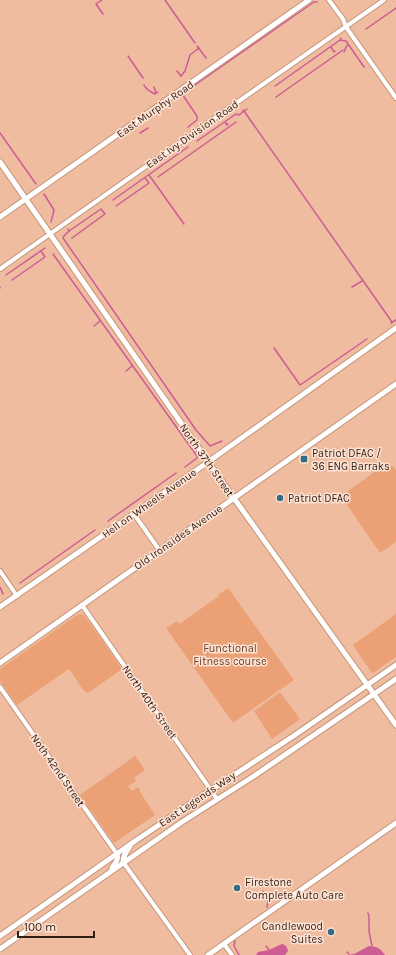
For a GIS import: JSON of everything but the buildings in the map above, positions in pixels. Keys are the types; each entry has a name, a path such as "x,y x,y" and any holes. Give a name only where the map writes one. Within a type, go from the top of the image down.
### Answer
{"street":[{"name":"East Murphy Road","path":"0,217 309,0"},
{"path":"330,0 343,19 346,27 396,98"},
{"name":"East Ivy Division Road","path":"0,269 384,0"},
{"name":"North 37th Street","path":"0,162 208,462 396,725"},
{"name":"Hell on Wheels Avenue","path":"0,607 208,462 396,328"},
{"name":"Old Ironsides Avenue","path":"0,663 396,384"},
{"path":"134,514 160,551"},
{"path":"0,571 17,596"},
{"name":"North 40th Street","path":"82,605 217,799"},
{"name":"East Legends Way","path":"0,936 134,841 295,735 396,665"},
{"name":"East Legends Way","path":"0,949 123,862 396,679"},
{"name":"Noth 42nd Street","path":"0,687 117,854"},
{"path":"208,955 396,823"},
{"path":"134,841 125,853 123,862 190,955"},
{"path":"108,873 117,861 117,854"},
{"path":"224,944 232,955"}],"green space":[{"path":"388,464 393,466 396,470 396,542 380,553 345,502 345,494 384,465"},
{"name":"Functional Fitness course","path":"228,588 294,680 233,723 166,628 177,621 179,624"},
{"path":"82,614 85,616 122,669 88,693 84,691 69,669 17,705 0,681 0,669 77,615"},
{"path":"396,614 396,657 373,673 353,645"},
{"path":"280,692 300,719 272,739 254,711"},
{"path":"135,756 145,770 134,778 136,781 128,786 132,791 138,787 155,815 114,843 80,795"}],"shaded area":[{"path":"282,944 287,947 288,950 285,955 256,955 258,952 269,950"},
{"path":"369,946 378,948 385,955 348,955 354,954"}],"waterway":[{"path":"102,0 96,4 103,14"},
{"path":"165,0 195,43"},
{"path":"188,127 197,120 197,116 182,94 314,2 317,2"},
{"path":"366,29 396,8"},
{"path":"275,86 341,38"},
{"path":"340,40 346,41 364,67"},
{"path":"344,52 348,45"},
{"path":"197,46 206,58"},
{"path":"331,47 334,52 335,51"},
{"path":"181,76 185,71 190,55 199,48"},
{"path":"276,97 343,50"},
{"path":"128,56 143,78"},
{"path":"177,71 181,76"},
{"path":"144,85 155,94 158,92"},
{"path":"154,87 156,93"},
{"path":"247,109 244,111 392,322"},
{"path":"197,141 236,114 239,115 244,111 243,110"},
{"path":"225,122 227,125 228,124"},
{"path":"158,177 236,122"},
{"path":"140,133 148,128"},
{"path":"0,133 36,184"},
{"path":"113,200 188,147"},
{"path":"149,175 184,224"},
{"path":"116,206 149,183 145,178"},
{"path":"44,194 54,210 51,222"},
{"path":"68,229 69,231 101,209 105,214 72,238"},
{"path":"69,231 63,238 196,430 210,446 222,441"},
{"path":"6,275 45,248"},
{"path":"12,280 45,257 41,251"},
{"path":"53,254 197,456 197,458 185,467"},
{"path":"352,287 362,281"},
{"path":"391,323 396,320"},
{"path":"94,326 100,321"},
{"path":"274,348 300,385 367,339"},
{"path":"126,371 132,366"},
{"path":"108,521 176,473"},
{"path":"20,583 95,530"},
{"path":"0,587 3,594"},
{"path":"262,880 262,885"},
{"path":"263,891 268,902 267,907"},
{"path":"368,913 372,946"},
{"path":"235,941 234,946 239,955"},
{"path":"266,946 269,950"}],"place":[{"name":"Patriot DFAC / 36 ENG Barraks","path":"304,459"},
{"name":"Patriot DFAC","path":"280,498"},
{"name":"Firestone Complete Auto Care","path":"237,888"},
{"name":"Candlewood Suites","path":"331,932"}]}
